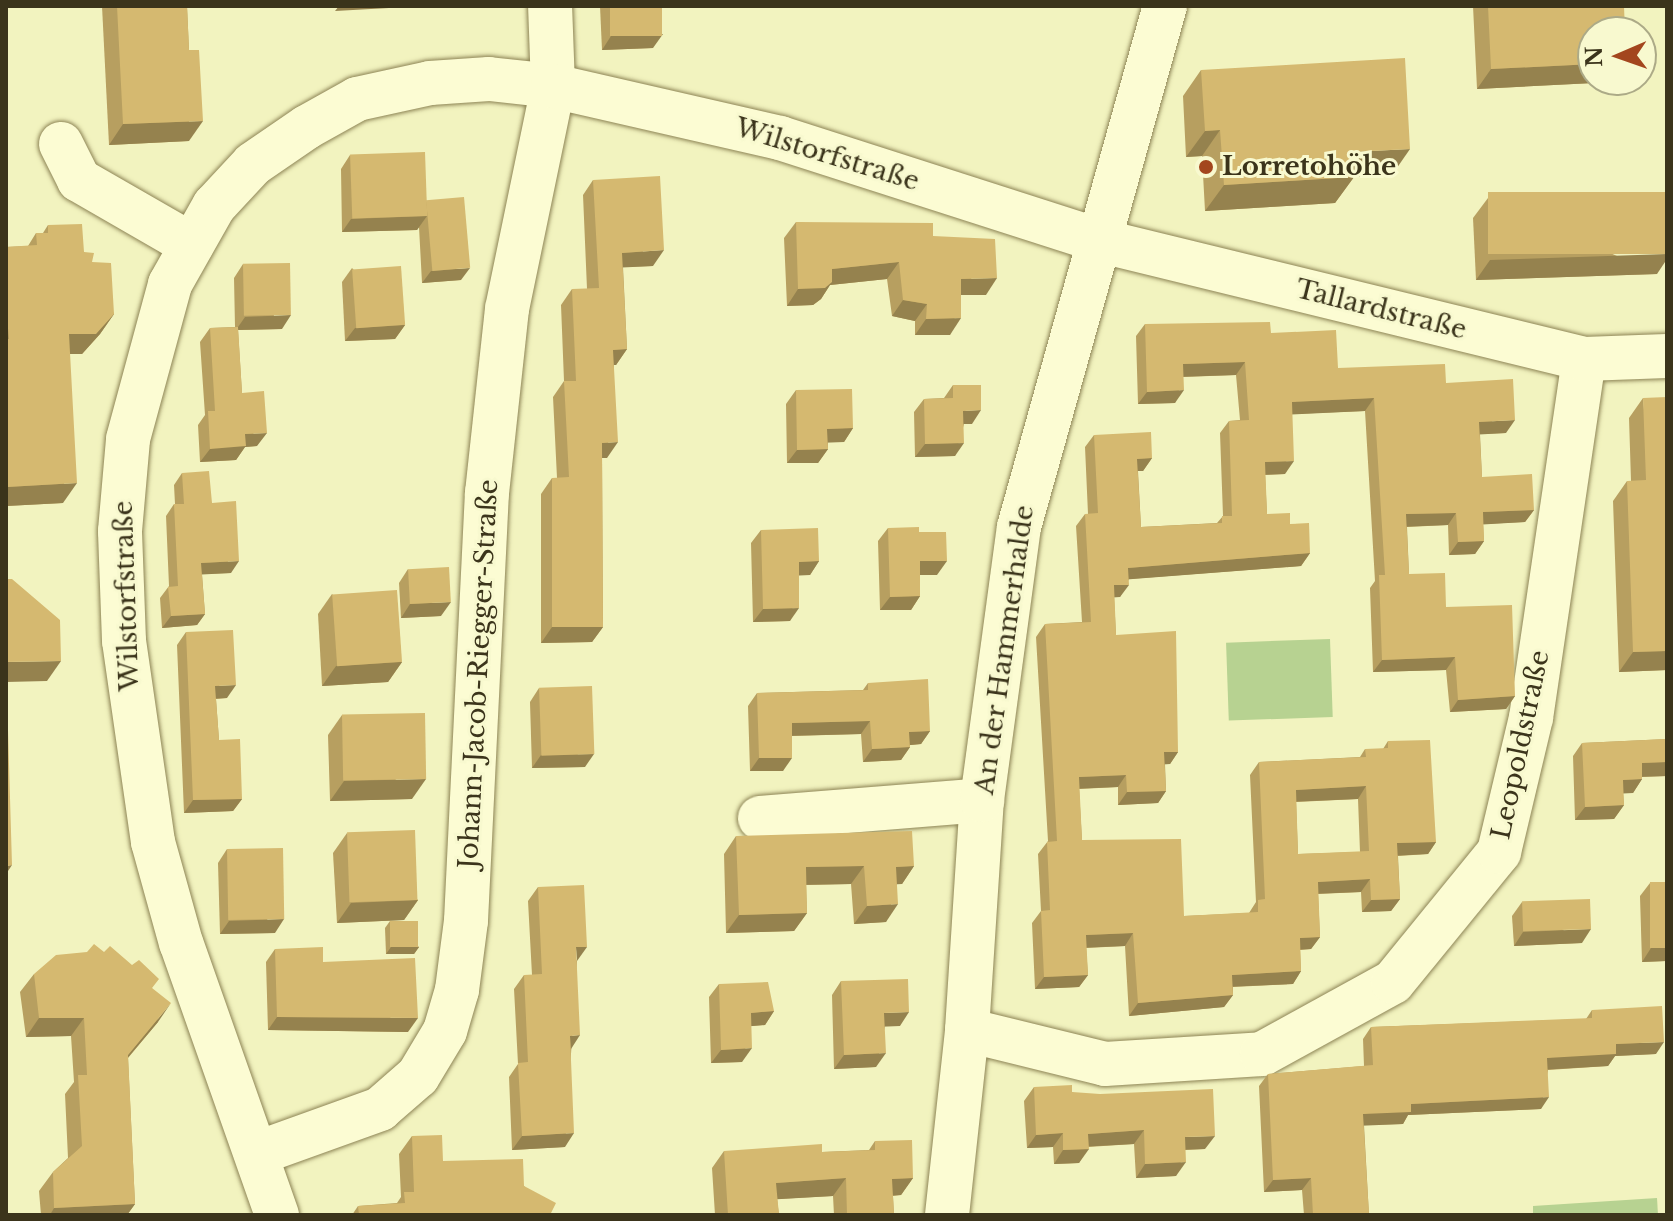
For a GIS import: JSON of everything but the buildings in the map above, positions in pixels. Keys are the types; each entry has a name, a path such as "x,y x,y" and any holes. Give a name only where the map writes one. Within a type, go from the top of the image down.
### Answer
{"street":[{"path":"550,6 553,86"},
{"name":"An der Hammerhalde","path":"947,1215 967,1030 982,800 1019,527 1165,6"},
{"name":"Wilstorfstraße","path":"277,1215 258,1153 181,943 153,842 124,641 120,531 128,439 170,284 214,206 253,164 357,99 430,83 474,80 553,86 780,138 1097,240"},
{"name":"Johann-Jacob-Riegger-Straße","path":"258,1153 380,1109 418,1076 445,1031 457,990 466,921 479,628 507,309 553,86"},
{"path":"61,144 79,180 192,245"},
{"name":"Tallardstraße","path":"1097,240 1584,359 1667,356"},
{"name":"Leopoldstraße","path":"967,1030 1105,1064 1262,1054 1393,982 1499,852 1531,718 1584,359"},
{"path":"760,818 982,800"}],"green space":[{"path":"1330,639 1333,717 1229,721 1226,643"},
{"path":"1657,1198 1658,1215 1533,1215 1533,1206"}],"place":[{"name":"Lorretohöhe","path":"1206,167"}]}
